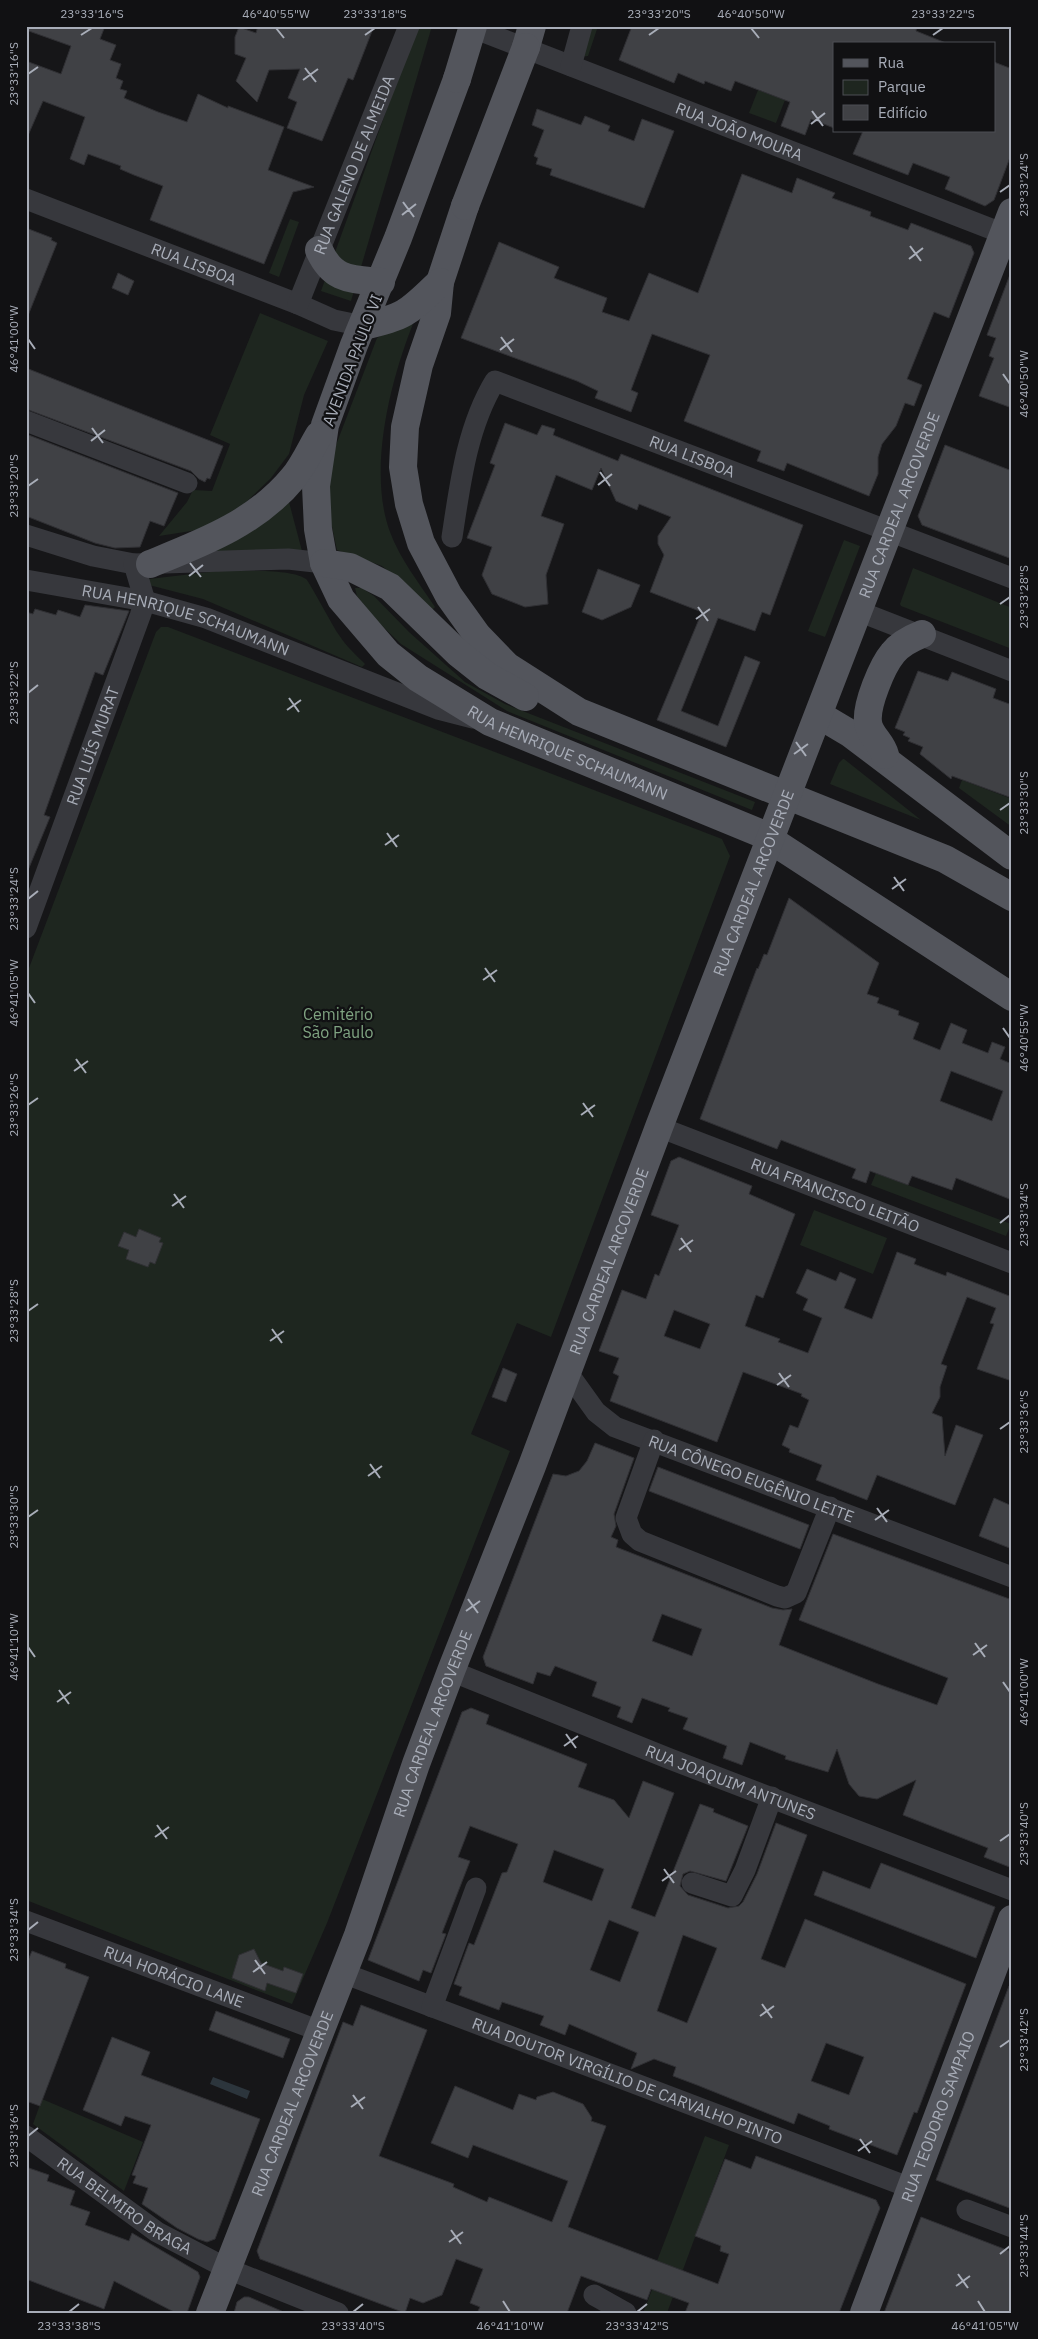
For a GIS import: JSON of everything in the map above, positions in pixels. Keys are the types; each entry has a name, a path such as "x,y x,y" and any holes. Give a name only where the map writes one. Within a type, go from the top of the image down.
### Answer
{"main road":[{"name":"AVENIDA PAULO VI","path":"473,26 457,79 420,179 325,425 316,486 318,529 324,563 341,599 388,654 418,678 490,722"},
{"path":"532,26 465,206 440,282 437,313 419,365 405,427 403,467 409,504 420,543 449,596 477,636 507,666 579,712"},
{"name":"RUA CARDEAL ARCOVERDE","path":"210,2313 343,1973 450,1671 568,1373 659,1127 788,796 888,530 1009,227"},
{"path":"319,250 325,264 332,271 353,279 381,282"},
{"path":"363,326 387,322 405,314 440,282"},
{"path":"142,564 199,545 241,523 269,502 294,477 325,425"},
{"path":"324,563 350,567 390,587 458,653 487,676 539,702 579,712 945,859 1012,898"},
{"path":"887,761 882,745 871,733 867,721 873,696 882,672 893,653 906,642 922,634"},
{"path":"819,715 851,734 1012,856"},
{"name":"RUA HENRIQUE SCHAUMANN","path":"490,722 771,839 1012,997"},
{"name":"RUA TEODORO SAMPAIO","path":"864,2313 1012,1919"}],"street":[{"name":"RUA GALENO DE ALMEIDA","path":"298,304 409,26"},
{"name":"RUA JOÃO MOURA","path":"468,26 571,66 1009,227"},
{"path":"571,66 582,26"},
{"name":"RUA LISBOA","path":"26,199 298,304 334,320 363,326"},
{"name":"RUA LISBOA","path":"452,537 458,491 473,432 482,402 495,381 1012,578"},
{"path":"26,421 187,483"},
{"path":"26,535 93,556 142,564 288,559 324,563"},
{"path":"142,564 145,601"},
{"name":"RUA HENRIQUE SCHAUMANN","path":"26,580 145,601 206,618 438,709 490,722"},
{"name":"RUA LUÍS MURAT","path":"26,928 145,601"},
{"path":"858,611 922,634 1012,671"},
{"name":"RUA FRANCISCO LEITÃO","path":"659,1127 1012,1263"},
{"name":"RUA CÔNEGO EUGÊNIO LEITE","path":"568,1373 596,1412 606,1421 1012,1577"},
{"path":"654,1440 626,1518 632,1534 640,1541 777,1596 785,1598 796,1592 830,1507"},
{"name":"RUA JOAQUIM ANTUNES","path":"450,1671 1012,1890"},
{"path":"692,1883 732,1896 772,1797"},
{"path":"432,2007 476,1888"},
{"name":"RUA HORÁCIO LANE","path":"26,1921 320,2031"},
{"name":"RUA DOUTOR VIRGÍLIO DE CARVALHO PINTO","path":"343,1973 911,2188"},
{"name":"RUA BELMIRO BRAGA","path":"26,2136 157,2232 228,2269 338,2313"},
{"path":"967,2210 1012,2227"},
{"path":"594,2295 626,2313"}],"green space":[{"path":"417,26 432,26 351,301 321,291"},
{"path":"588,26 598,26 588,56 579,57"},
{"path":"758,90 785,100 776,123 749,113"},
{"path":"290,219 299,222 279,277 269,273"},
{"path":"260,313 328,341 304,395 289,454 271,478 240,508 204,529 159,536 187,502 193,490 212,491 230,444 210,435"},
{"path":"415,319 390,396 381,453 381,481 383,507 390,532 404,561 435,607 431,611 414,592 382,566 337,550 329,513 327,482 336,445 377,338"},
{"path":"289,502 302,551 218,554 215,545"},
{"path":"844,540 860,546 825,637 808,631"},
{"path":"913,568 1012,608 1012,649 901,606 900,604"},
{"path":"218,571 289,573 306,579 342,639 365,664 362,667 203,599 149,585 149,579"},
{"path":"355,588 362,588 374,596 409,632 465,682 505,704 755,802 752,810 507,711 401,644 376,620 357,596"},
{"name":"Cemitério São Paulo","path":"161,627 168,627 722,839 730,856 551,1337 517,1323 471,1434 510,1451 327,1923 292,2004 26,1900 26,976 156,632"},
{"path":"843,759 921,820 830,784 839,763"},
{"path":"962,780 1012,799 1012,827 959,788"},
{"path":"876,1173 1011,1224 1006,1236 871,1185"},
{"path":"814,1210 887,1238 873,1274 800,1245"},
{"path":"42,2099 143,2142 124,2191 33,2124"},
{"path":"705,2136 729,2145 667,2313 643,2313 662,2264 657,2261"}],"shaded area":[{"path":"213,2077 250,2091 247,2099 210,2084"}],"building":[{"path":"26,26 105,26 100,39 116,45 110,60 121,64 116,78 123,81 120,89 127,91 124,98 158,112 187,122 198,94 228,108 228,106 284,127 268,170 314,187 293,192 264,264 150,220 163,186 120,169 121,166 88,154 84,165 70,159 85,117 43,101 26,140 26,61 61,74 71,46 26,30"},
{"path":"258,26 374,26 353,80 348,78 322,141 287,128 297,102 288,98 300,69 269,70 257,102 236,81 246,58 235,54 235,37 239,27 256,33"},
{"path":"632,26 917,26 916,31 944,42 833,42 833,128 811,119 805,135 781,126 790,102 735,81 731,91 705,81 704,84 678,73 674,83 619,60"},
{"path":"996,63 1012,69 1012,152 994,200 985,206 945,189 950,177 913,163 908,175 853,154 863,132 996,132"},
{"path":"537,109 581,125 585,116 610,126 608,131 634,141 642,119 674,131 644,208 550,175 552,169 536,164 538,158 534,156 544,130 532,125"},
{"path":"742,174 792,193 797,178 835,193 832,198 871,212 870,216 908,230 911,223 971,246 974,253 949,318 934,312 907,379 922,385 914,406 905,403 896,426 882,444 878,457 878,474 869,496 787,463 784,471 757,461 761,451 684,421 710,355 652,334 631,390 638,393 631,412 595,398 598,391 577,381 461,338 499,242 559,267 554,278 607,298 602,312 629,321 649,273 698,293"},
{"path":"26,228 52,238 51,240 57,243 27,318"},
{"path":"1011,272 1012,408 979,396 994,358 989,356 996,338 987,335"},
{"path":"118,273 134,281 128,295 112,288"},
{"path":"26,368 223,446 210,479 207,478 205,482 191,471 26,409"},
{"path":"505,423 537,435 542,425 555,429 553,435 618,461 621,454 803,525 770,615 762,612 755,631 718,618 681,711 718,726 745,656 760,662 726,747 657,720 702,612 650,592 664,555 658,544 658,536 671,517 639,504 637,510 616,501 601,468 592,490 556,475 541,516 564,524 546,575 548,604 525,607 492,594 482,575 492,547 467,538 495,465 490,463"},
{"path":"26,434 178,493 164,526 150,521 140,547 115,548 95,543 26,516"},
{"path":"945,445 1012,471 1012,559 922,525 918,516"},
{"path":"598,569 640,585 631,607 602,620 582,612"},
{"path":"85,605 129,611 103,675 95,672 44,815 50,817 26,875 26,612 33,614 35,609 56,615 58,610 80,617"},
{"path":"918,671 948,681 952,672 996,689 993,698 1012,705 1012,798 952,776 951,779 920,754 923,747 908,741 910,738 903,735 905,732 895,728"},
{"path":"789,898 879,963 867,994 879,998 877,1003 899,1011 898,1015 919,1023 913,1039 940,1050 951,1023 967,1030 962,1043 988,1053 992,1042 1005,1047 1000,1059 1012,1064 1012,1200 956,1178 952,1190 912,1176 908,1185 870,1171 866,1183 852,1178 856,1169 781,1140 777,1149 700,1119 757,968 764,954 767,955","holes":["951,1071 1003,1091 992,1121 940,1101"]},
{"path":"679,1157 752,1186 749,1194 795,1214 763,1298 756,1295 745,1326 780,1339 778,1342 808,1353 822,1318 803,1310 808,1299 796,1293 807,1269 836,1281 840,1272 856,1279 844,1308 872,1319 897,1252 916,1259 914,1264 946,1276 947,1272 1012,1297 1012,1381 977,1369 994,1324 990,1323 996,1308 967,1297 941,1364 947,1366 940,1387 940,1397 932,1413 942,1417 945,1456 956,1425 983,1435 955,1505 877,1475 867,1500 816,1480 822,1465 789,1452 790,1449 782,1445 790,1425 798,1428 809,1400 801,1396 802,1394 743,1372 717,1442 610,1401 619,1376 613,1373 619,1358 599,1351 622,1290 646,1299 655,1274 659,1276 679,1225 651,1215 671,1161","holes":["674,1310 710,1324 700,1349 664,1336"]},
{"path":"139,1229 161,1238 159,1242 163,1243 155,1264 150,1262 148,1267 126,1259 129,1250 118,1246 124,1232 136,1237"},
{"path":"503,1368 517,1374 506,1402 492,1397"},
{"path":"595,1443 634,1458 614,1514 616,1526 611,1537 618,1540 616,1547 772,1608 792,1609 779,1645 937,1705 948,1678 799,1620 833,1534 1012,1600 1012,1868 984,1857 988,1848 903,1815 916,1780 877,1799 859,1796 849,1784 837,1749 828,1772 785,1759 786,1756 750,1742 742,1765 723,1758 727,1746 683,1729 688,1718 668,1711 670,1708 642,1698 632,1723 617,1717 621,1707 592,1696 597,1682 555,1666 550,1676 537,1672 533,1684 486,1666 483,1657 553,1474 566,1476 579,1471 587,1461","holes":["662,1614 702,1629 692,1656 652,1641"]},
{"path":"658,1467 809,1525 800,1549 649,1491"},
{"path":"994,1498 1012,1506 1012,1549 979,1536"},
{"path":"471,1708 489,1715 486,1724 587,1764 578,1787 614,1800 629,1818 643,1781 674,1793 631,1908 655,1917 700,1804 714,1809 713,1812 748,1826 726,1881 690,1871 683,1874 680,1886 688,1895 728,1908 739,1906 743,1902 757,1874 776,1823 807,1835 761,1959 785,1968 805,1919 966,1984 917,2113 914,2112 897,2155 829,2129 830,2126 798,2113 794,2124 673,2076 676,2067 654,2059 631,2069 637,2053 569,2024 565,2035 540,2025 544,2016 502,2002 499,2010 459,1995 462,1987 454,1984 469,1943 474,1945 502,1873 507,1872 518,1844 470,1826 458,1857 470,1861 442,1933 446,1934 431,1973 423,1970 419,1981 368,1960 462,1712","holes":["554,1850 604,1869 592,1901 543,1882","609,1920 639,1932 620,1982 590,1970","683,1935 717,1948 687,2023 657,2011","826,2043 864,2057 849,2095 811,2081"]},
{"path":"881,1863 995,1907 976,1958 814,1895 823,1871 870,1889"},
{"path":"254,1949 261,1963 283,1971 284,1967 303,1974 296,1993 267,1983 265,1991 232,1978 239,1955"},
{"path":"32,1951 66,1964 65,1968 89,1977 40,2106 26,2101 26,1965"},
{"path":"1009,1986 1012,1986 1012,2209 936,2180"},
{"path":"361,2005 427,2030 379,2156 454,2184 453,2187 487,2202 489,2197 552,2222 568,2181 473,2145 468,2158 431,2143 455,2086 513,2110 519,2094 536,2100 537,2097 553,2092 583,2104 592,2118 591,2121 606,2126 568,2227 718,2284 729,2254 720,2251 721,2246 695,2236 725,2159 751,2169 756,2156 876,2200 880,2208 839,2313 685,2313 689,2303 651,2289 647,2300 581,2276 567,2313 477,2313 480,2307 470,2303 483,2269 456,2259 442,2295 423,2303 410,2298 405,2313 260,2259 257,2251 343,2022 353,2026"},
{"path":"216,2011 290,2039 283,2058 209,2030"},
{"path":"112,2037 150,2052 141,2075 260,2119 215,2239 207,2242 198,2239 177,2228 142,2204 148,2188 133,2183 136,2176 132,2175 151,2125 125,2116 121,2126 83,2110"},
{"path":"26,2167 49,2175 47,2181 75,2191 70,2205 90,2212 85,2225 129,2241 132,2233 198,2272 200,2277 187,2313 176,2313 114,2281 104,2309 26,2279"},
{"path":"921,2217 1012,2252 1012,2313 884,2313"},
{"path":"244,2297 249,2297 286,2313 234,2313 237,2302"}]}
